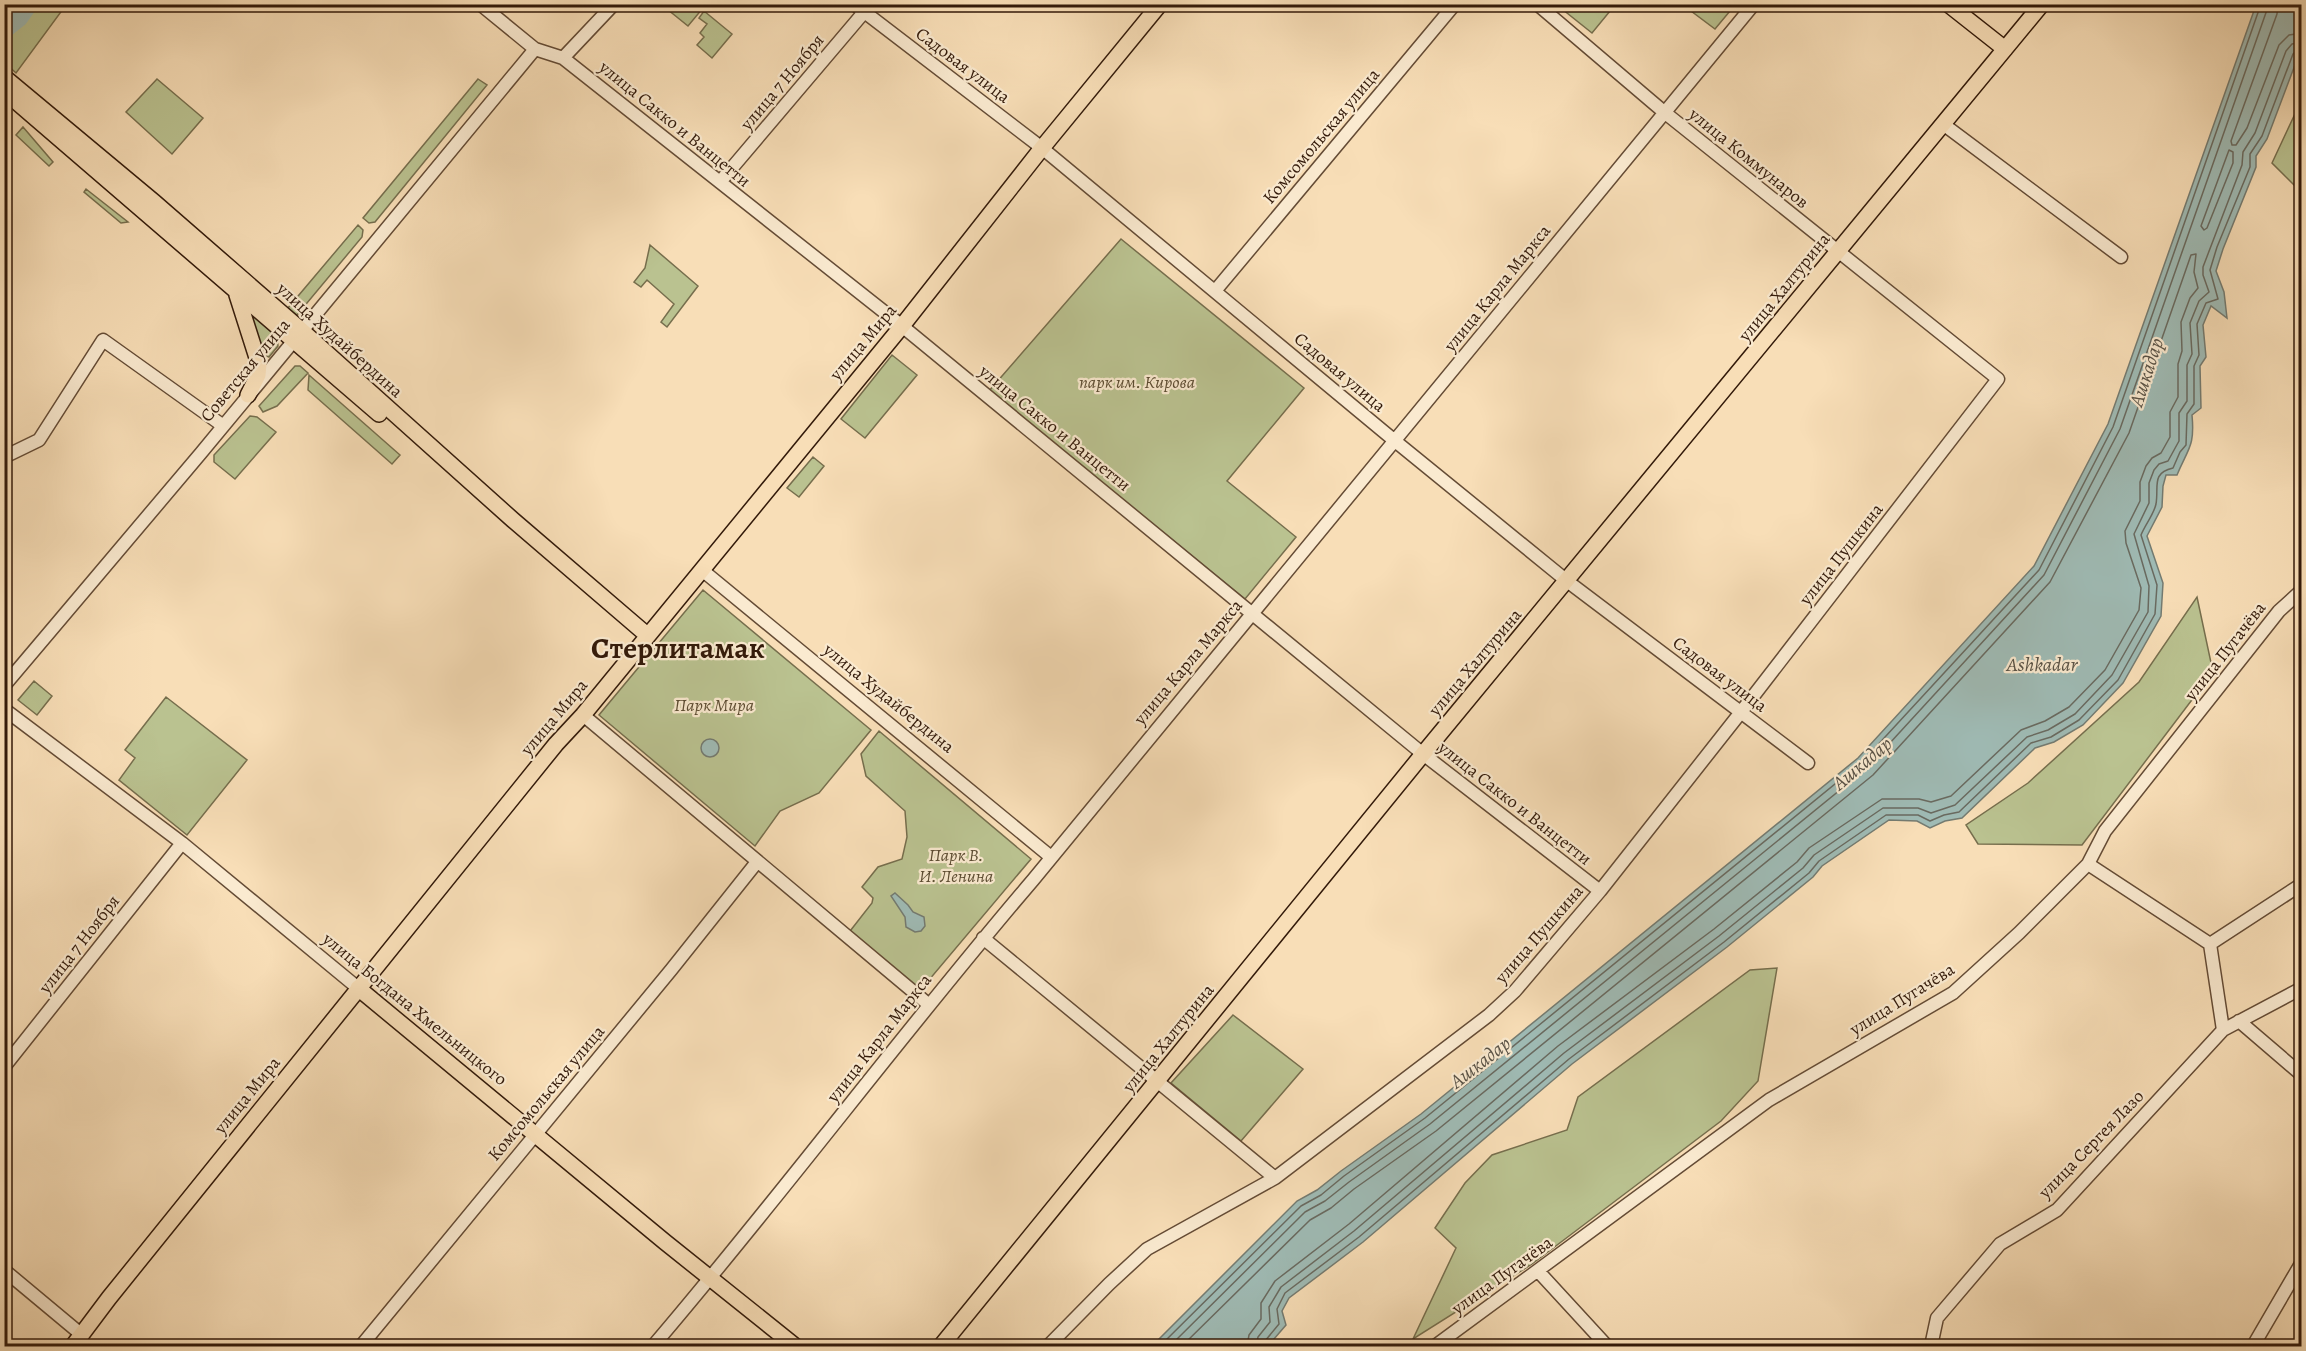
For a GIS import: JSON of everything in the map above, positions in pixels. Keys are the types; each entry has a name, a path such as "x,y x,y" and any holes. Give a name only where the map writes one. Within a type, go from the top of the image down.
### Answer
{"main road":[{"name":"улица Мира","path":"78,1341 109,1298 358,988 556,744 583,715 902,326 1042,148 1160,4"},
{"path":"1948,4 2005,50"},
{"name":"улица Халтурина","path":"941,1347 1423,754 2042,4"},
{"name":"улица Худайбердина","path":"5,83 236,292 298,334"},
{"name":"улица Худайбердина","path":"5,83 154,202 298,334 437,453 644,639"},
{"path":"236,292 259,364 258,375 248,395"},
{"name":"улица Богдана Хмельницкого","path":"358,988 795,1347"}],"street":[{"name":"улица Сакко и Ванцетти","path":"480,4 535,49 563,58 902,326 1253,612 1423,754 1600,891"},
{"path":"563,58 614,4"},
{"name":"Садовая улица","path":"854,4 867,9 1042,148 1567,581 1808,763"},
{"name":"Комсомольская улица","path":"1215,291 1455,4"},
{"name":"улица Коммунаров","path":"1537,4 1664,112 1998,379"},
{"name":"улица Карла Маркса","path":"653,1347 710,1279 928,1004 1052,857 1754,4"},
{"name":"улица 7 Ноября","path":"720,182 867,9"},
{"name":"Советская улица","path":"4,686 535,49"},
{"path":"1943,124 2121,257"},
{"path":"4,457 39,440 103,340 222,425"},
{"name":"улица Пушкина","path":"1048,1347 1109,1284 1147,1249 1275,1178 1489,1015 1515,991 1600,891 1998,379"},
{"name":"улица Худайбердина","path":"702,570 1052,857"},
{"name":"улица Пугачёва","path":"1435,1347 1769,1100 1953,993 2019,933 2088,864 2105,831 2279,611 2301,590"},
{"name":"улица Богдана Хмельницкого","path":"4,709 182,843 358,988"},
{"path":"583,715 928,1004"},
{"name":"улица 7 Ноября","path":"4,1067 182,843"},
{"name":"Комсомольская улица","path":"361,1347 757,862"},
{"path":"2088,864 2210,944 2223,1030"},
{"path":"2210,944 2301,884"},
{"path":"983,938 1275,1178"},
{"name":"улица Сергея Лазо","path":"1931,1347 1937,1318 2000,1244 2057,1210 2223,1030 2301,988"},
{"path":"2239,1022 2301,1075"},
{"path":"2253,1347 2301,1262"},
{"path":"4,1270 78,1341"},
{"path":"1538,1270 1607,1347"}],"green space":[{"path":"34,4 66,5 16,73 5,63 5,38"},
{"path":"4,5 26,5 5,27"},
{"path":"662,5 698,5 703,8 688,26"},
{"path":"1557,5 1615,5 1592,33"},
{"path":"1683,5 1735,5 1715,29"},
{"path":"704,11 732,34 712,58 697,45 704,37 700,33 707,24 699,18"},
{"path":"157,79 203,118 172,154 126,112"},
{"path":"478,79 487,85 375,222 369,223 363,218"},
{"path":"2301,101 2301,192 2272,163"},
{"path":"23,127 53,162 49,166 16,135"},
{"path":"86,189 128,222 121,223 84,192"},
{"path":"358,225 363,230 362,237 297,315 288,308"},
{"name":"парк им. Кирова","path":"1121,239 1304,388 1227,481 1296,537 1245,599 989,391"},
{"path":"650,245 698,286 667,327 661,322 674,304 647,280 641,287 634,282 645,268"},
{"path":"249,311 277,336 278,346 269,357 262,354"},
{"path":"892,355 917,375 865,438 841,419"},
{"path":"295,366 300,366 308,373 277,406 263,412 259,406"},
{"path":"309,375 400,455 392,464 308,390"},
{"path":"250,416 257,417 276,432 235,479 214,462 214,455"},
{"path":"813,457 824,466 799,497 787,488"},
{"name":"Парк Мира","path":"703,590 871,730 819,793 780,811 755,846 599,715"},
{"path":"2197,597 2213,672 2082,845 1978,844 1966,825 2028,783 2139,682"},
{"path":"34,681 52,696 37,715 18,700"},
{"path":"166,697 247,760 187,835 119,780 135,758 125,750"},
{"name":"Парк В. И. Ленина","path":"879,731 1031,859 918,993 847,935 872,903 873,898 862,887 878,867 902,859 907,837 905,811 866,776 861,754"},
{"path":"1777,968 1758,1081 1721,1121 1532,1264 1413,1339 1456,1248 1435,1228 1465,1183 1492,1155 1567,1130 1578,1097 1750,970"},
{"path":"1233,1015 1303,1069 1241,1141 1171,1083"}],"water":[{"name":"Ashkadar","path":"2256,5 2301,5 2301,49 2267,139 2256,156 2256,167 2216,271 2224,292 2227,318 2211,306 2203,325 2206,357 2200,366 2201,408 2192,415 2191,441 2177,475 2166,475 2162,507 2147,536 2163,583 2161,616 2123,683 2083,725 2054,742 2035,748 1962,818 1945,821 1930,828 1917,821 1889,820 1822,866 1813,877 1727,947 1572,1064 1363,1242 1289,1298 1282,1311 1286,1325 1268,1346 1152,1346 1297,1201 1317,1190 1421,1114 1858,758 2034,566 2108,424"},
{"path":"710,739 718,744 719,748 714,756 710,757 702,752 701,748 706,740"},
{"path":"895,893 913,912 924,917 925,926 921,931 915,932 906,927 905,917 891,896"}],"waterway":[{"path":"4,30 19,18 29,4"}],"district":[{"name":"Стерлитамак","path":"678,648"}],"water label":[{"name":"Ашкадар","path":"2146,372"},
{"name":"Ашкадар","path":"1862,763"},
{"name":"Ашкадар","path":"1480,1062"}]}
